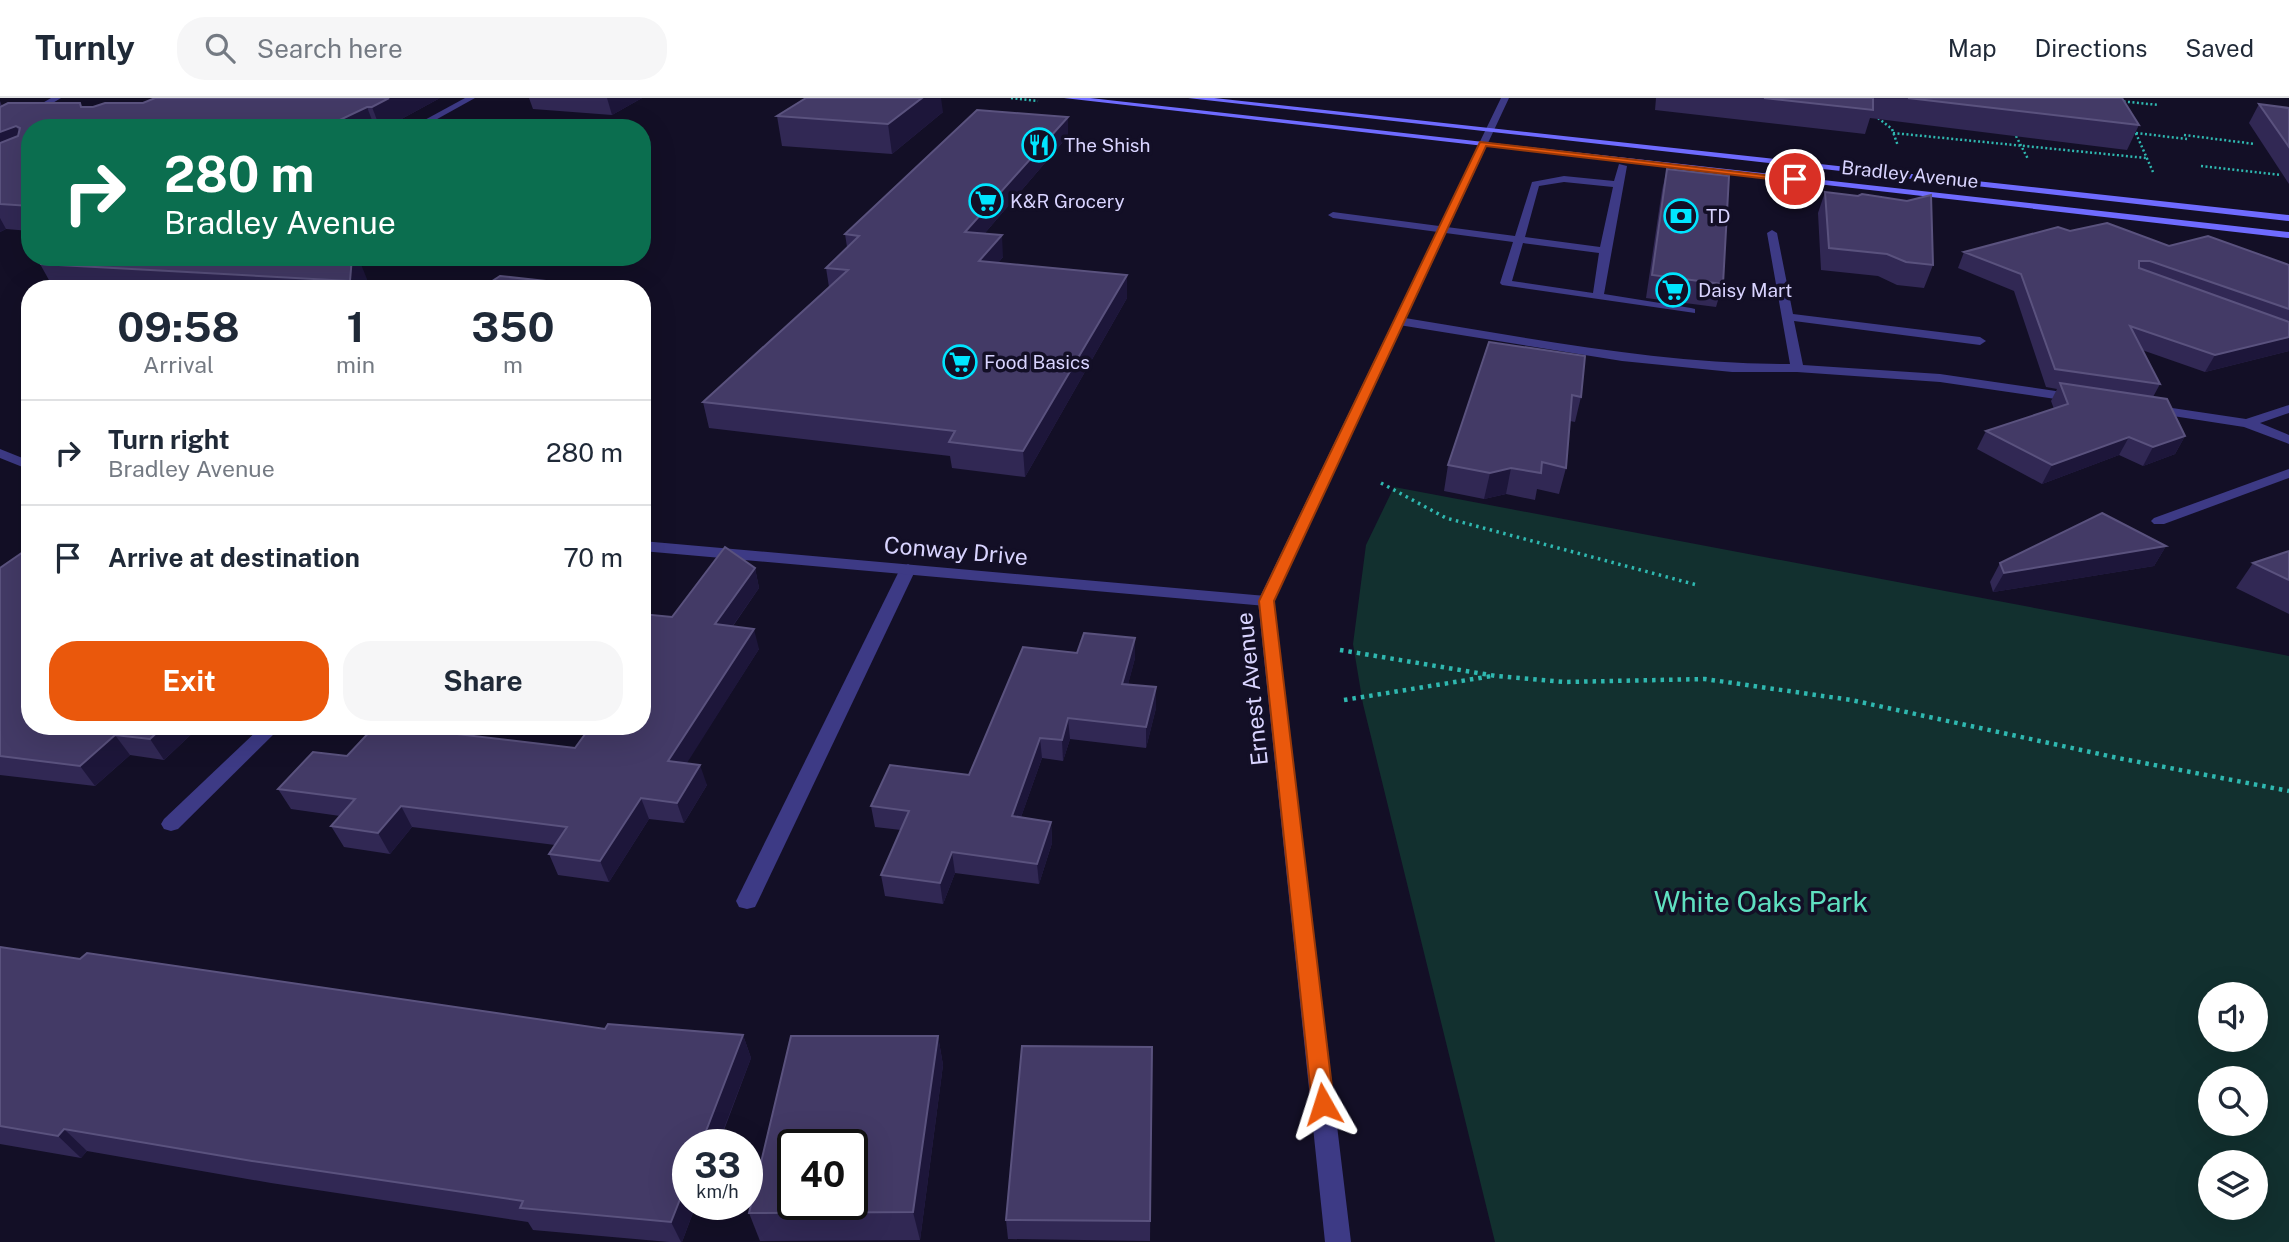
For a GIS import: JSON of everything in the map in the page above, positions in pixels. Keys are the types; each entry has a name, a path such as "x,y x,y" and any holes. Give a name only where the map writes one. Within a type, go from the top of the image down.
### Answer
{"main road":[{"name":"Bradley Avenue","path":"1068,98 2289,235"},
{"name":"Bradley Avenue","path":"1192,98 2289,218"}],"street":[{"path":"22,119 57,98"},
{"path":"431,119 471,98"},
{"name":"Ernest Avenue","path":"1338,1242 1266,601 1505,98"},
{"path":"0,132 21,119"},
{"path":"1598,297 1622,166"},
{"path":"1620,185 1559,179 1539,181 1535,184 1506,283 1691,311"},
{"path":"1332,215 1605,251"},
{"path":"1772,233 1797,368"},
{"path":"1788,317 1980,341"},
{"path":"1399,320 1622,357 1732,368 1797,368 1940,378 2087,400"},
{"path":"2140,408 2248,423 2289,440"},
{"path":"2248,423 2289,409"},
{"path":"0,453 21,462"},
{"path":"2159,521 2289,473"},
{"name":"Conway Drive","path":"651,547 1266,601"},
{"path":"747,901 908,569"},
{"path":"171,824 264,735"}],"path":[{"path":"2117,98 2126,112"},
{"path":"2107,100 2159,105"},
{"path":"1874,115 1893,132 1898,146"},
{"path":"2130,122 2153,172"},
{"path":"1893,132 2147,158"},
{"path":"2135,132 2255,144"},
{"path":"2016,136 2028,159"},
{"path":"2201,166 2281,175"},
{"path":"1381,483 1446,518 1697,585"},
{"path":"1340,650 1496,676 1564,682 1705,679 1851,700 2118,758 2289,791"},
{"path":"1344,700 1496,676"}],"green space":[{"name":"White Oaks Park","path":"1394,487 2289,656 2289,1242 1495,1242 1363,704 1353,644 1366,545"}],"building":[{"path":"155,98 389,98 342,119 21,119 21,205 0,204 0,143 18,136 20,128 16,126 0,132 0,107 8,103 80,103 81,107 93,107 105,103 143,103"},
{"path":"806,98 922,98 888,124 777,116"},
{"path":"1764,98 1873,98 1873,110"},
{"path":"1908,98 2122,98 2139,125"},
{"path":"2259,104 2289,108 2289,147"},
{"path":"977,110 1068,117 965,232 1002,235 979,261 1127,275 1023,451 949,442 955,431 703,402 848,270 826,268 859,236 845,234"},
{"path":"1667,169 1729,176 1723,284 1652,275"},
{"path":"1825,192 1907,201 1931,195 1933,265 1906,262 1887,254 1829,248"},
{"path":"2107,223 2169,246 2208,236 2289,265 2289,309 2150,261 2139,261 2139,268 2289,322 2289,337 2215,355 2130,326 2160,384 2055,369 2021,274 1964,252 2058,227 2070,231"},
{"path":"76,266 351,266 350,280"},
{"path":"500,276 536,280 494,280"},
{"path":"1489,342 1585,356 1581,397 1572,395 1566,468 1542,462 1541,473 1511,468 1490,473 1448,465"},
{"path":"2060,383 2167,399 2185,436 2153,447 2129,437 2052,465 1986,431 2068,404"},
{"path":"2102,513 2166,546 2004,573 2000,563"},
{"path":"725,547 755,568 715,624 754,629 668,761 700,765 677,803 641,798 600,861 549,854 567,827 401,806 378,833 331,826 355,799 278,789 313,752 347,756 367,735 465,735 575,748 584,735 651,735 651,615 672,617"},
{"path":"2289,551 2289,580 2253,563"},
{"path":"21,553 21,735 115,735 80,766 0,756 0,568"},
{"path":"1084,633 1135,638 1122,684 1156,687 1146,727 1068,718 1062,740 1040,738 1012,816 1051,822 1037,864 952,852 940,883 881,875 909,811 871,806 890,765 969,775 1023,647 1077,653"},
{"path":"115,735 154,735 150,739"},
{"path":"0,947 80,959 87,953 605,1029 608,1024 743,1035 707,1129 672,1129 671,1222 520,1208 523,1201 252,1161 64,1129 58,1136 0,1126"},
{"path":"791,1036 938,1036 913,1212 868,1212 868,1129 777,1129 777,1213 763,1213 763,1154"},
{"path":"1022,1046 1152,1047 1150,1221 1006,1220"}],"place":[{"name":"The Shish","path":"1039,145"},
{"name":"K&R Grocery","path":"986,201"},
{"name":"TD","path":"1681,216"},
{"name":"Daisy Mart","path":"1673,290"},
{"name":"Food Basics","path":"960,362"}],"route":[{"path":"1323,1104 1266,601 1483,144 1795,179"}]}
